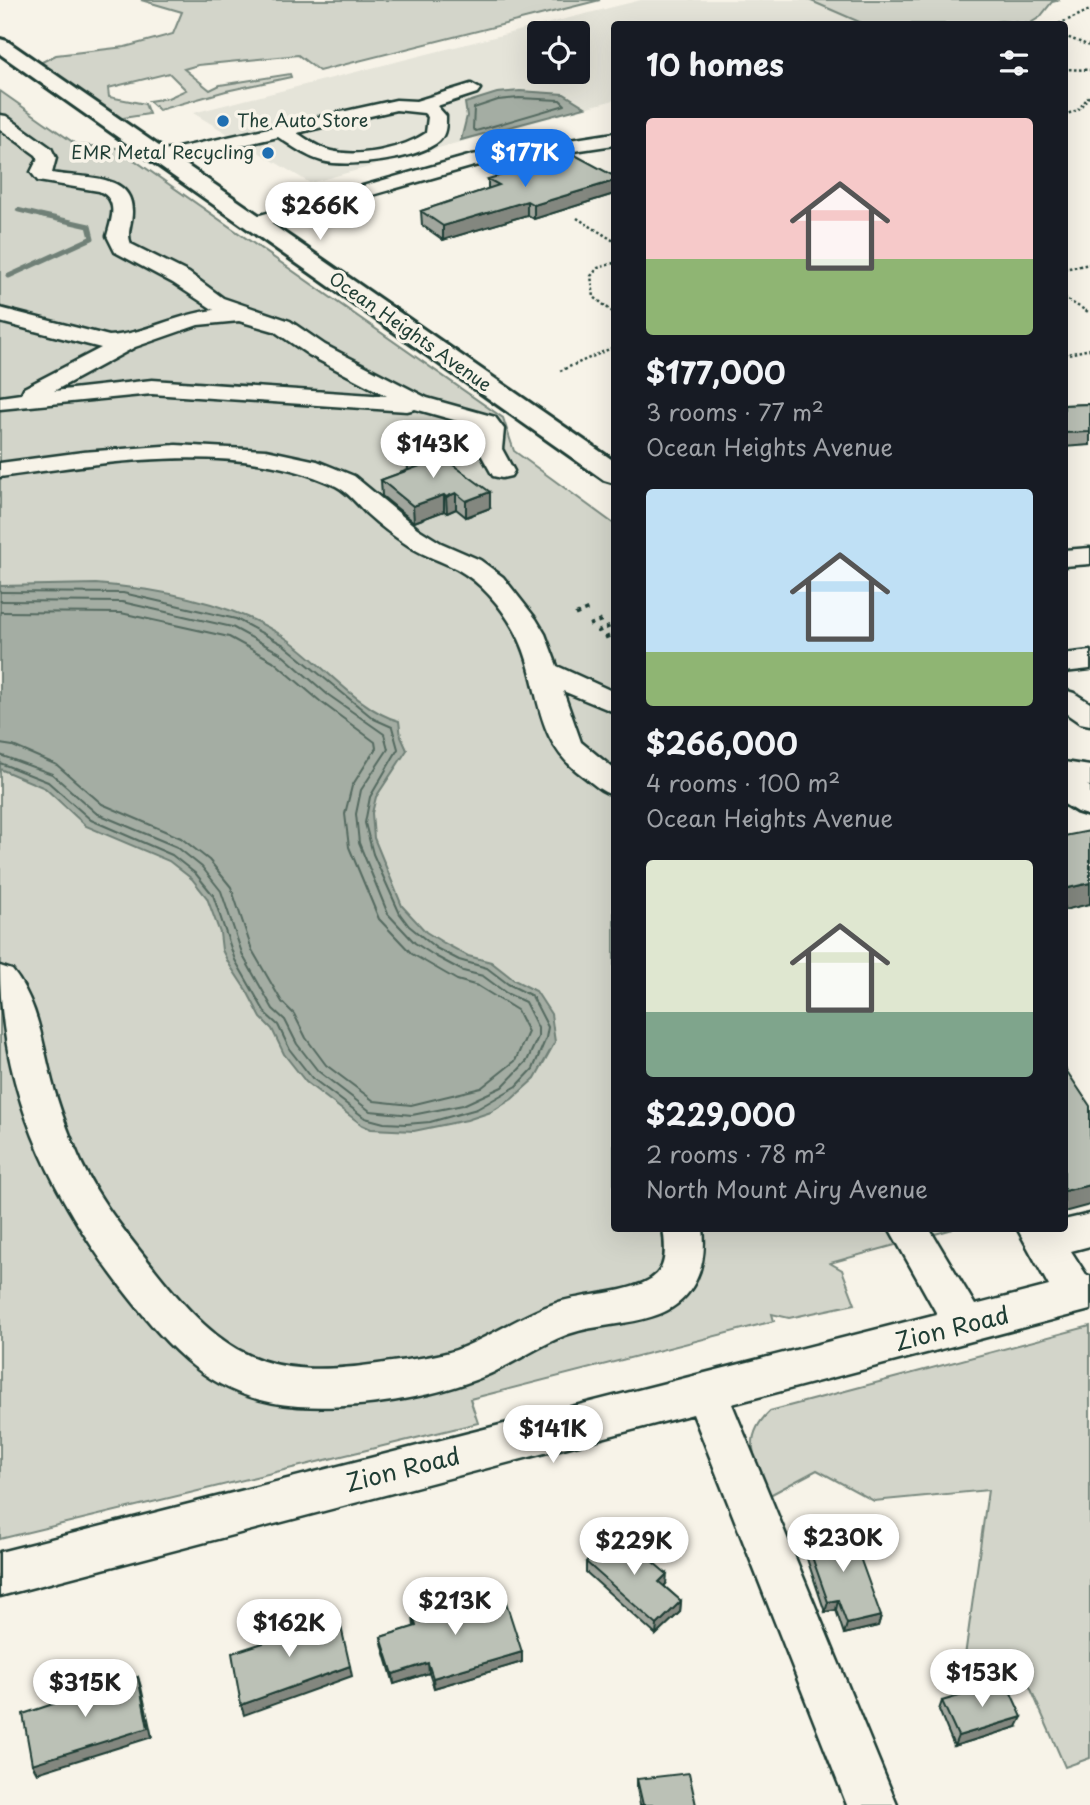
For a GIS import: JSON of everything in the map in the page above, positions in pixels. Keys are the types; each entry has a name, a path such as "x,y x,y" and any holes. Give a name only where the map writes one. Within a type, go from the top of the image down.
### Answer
{"main road":[{"name":"Ocean Heights Avenue","path":"0,45 611,472"},
{"path":"1068,790 1090,804"}],"street":[{"path":"160,158 396,105 420,106 471,89"},
{"path":"283,132 326,156 352,159 375,156 434,136 436,113 420,106"},
{"path":"0,120 44,152 47,158 41,172 45,177 90,181 112,188 123,204 123,219 117,236 119,244 194,288 204,297 239,314 282,326 317,350 430,407"},
{"path":"253,223 472,161 611,139"},
{"path":"2,404 37,391 137,339 185,305 194,288"},
{"path":"0,315 101,343 137,339 195,319 239,314"},
{"path":"2,404 158,387 380,400 430,407 487,422 492,429 490,449 502,471"},
{"path":"0,470 100,458 209,454 267,457 324,473 356,488 399,528 428,547 471,566 492,581 533,636 566,742 578,757 611,783"},
{"path":"1068,558 1090,555"},
{"path":"1068,663 1090,660"},
{"path":"546,672 611,702"},
{"path":"1068,702 1090,716"},
{"path":"1068,773 1090,776"},
{"path":"0,979 15,1001 33,1082 51,1136 63,1166 86,1207 181,1332 208,1355 249,1376 276,1384 338,1388 377,1383 470,1363 550,1322 576,1314 639,1302 667,1290 680,1271 684,1251 683,1232"},
{"path":"1083,1295 1040,1235 1090,1230"},
{"path":"910,1232 965,1325"},
{"name":"Zion Road","path":"0,1574 1083,1295"},
{"path":"706,1392 872,1805"}],"path":[{"path":"1063,21 1090,10"},
{"path":"1068,38 1090,46"},
{"path":"1068,69 1090,70"},
{"path":"1068,114 1078,110 1090,95"},
{"path":"577,219 611,240"},
{"path":"1068,268 1090,264"},
{"path":"611,265 598,268 590,276 594,297 611,311"},
{"path":"1068,300 1090,313"},
{"path":"560,371 611,348"},
{"path":"1068,354 1090,349"},
{"path":"575,615 591,608"},
{"path":"589,625 605,619"},
{"path":"597,632 611,626"},
{"path":"605,638 611,635"}],"shaded area":[{"path":"141,0 600,0 319,71 298,55 198,65 184,69 210,90 220,85 290,74 291,77 226,91 159,110 149,101 168,98 186,90 169,73 108,88 109,97 145,104 149,114 117,119 38,64 56,55 125,47 173,34 182,12"},
{"path":"641,0 816,0 868,21 611,21 611,101 310,183 193,113 527,29 527,84 590,84 590,21 558,21"},
{"path":"809,0 1060,0 1052,2 1034,21 857,21"},
{"path":"0,91 77,145 117,148 503,418 514,451 611,522 611,1232 942,1232 830,1263 842,1270 855,1304 789,1318 772,1314 774,1321 470,1399 478,1423 0,1539"},
{"path":"1090,1326 1090,1758 1065,1767 1030,1687 965,1656 988,1490 874,1501 817,1470 770,1495 756,1462 753,1442 755,1432 770,1411"}],"water":[{"path":"520,91 564,94 585,107 461,140 467,116 465,103 497,93"},
{"path":"96,584 171,594 244,616 287,639 356,697 385,716 399,721 401,737 407,750 376,797 372,813 374,838 402,906 426,932 468,956 491,962 514,980 536,991 551,1014 555,1042 535,1078 512,1099 491,1112 467,1120 414,1131 371,1129 362,1125 306,1082 284,1054 272,1029 261,1018 229,964 222,950 220,933 207,898 192,879 169,861 86,826 45,788 0,769 0,586"}],"building":[{"path":"573,154 611,174 611,182 534,205 527,201 443,226 421,211 499,185 488,179"},
{"path":"1090,404 1090,432 1068,433 1068,405"},
{"path":"430,448 490,492 466,501 456,493 446,497 444,495 413,506 381,480 420,466 407,457"},
{"path":"1090,831 1090,883 1068,888 1068,835"},
{"path":"1068,1073 1090,1106 1090,1185 1068,1190"},
{"path":"849,1527 881,1616 847,1624 838,1600 828,1602 805,1537"},
{"path":"614,1529 667,1574 659,1582 681,1601 657,1625 586,1562"},
{"path":"502,1590 522,1652 433,1678 428,1663 393,1674 381,1637 416,1626 413,1616"},
{"path":"339,1618 350,1666 241,1705 232,1653 263,1643 261,1634 296,1623 299,1631"},
{"path":"138,1677 148,1728 32,1764 23,1714 62,1701 61,1693 103,1678 106,1687"},
{"path":"1006,1682 1022,1717 958,1736 942,1701"},
{"path":"689,1773 696,1805 643,1805 637,1779"}],"waterway":[{"path":"18,210 47,217"},
{"path":"9,276 92,238 89,226 40,215"}],"place":[{"name":"The Auto Store","path":"223,121"},
{"name":"EMR Metal Recycling","path":"268,153"}]}
